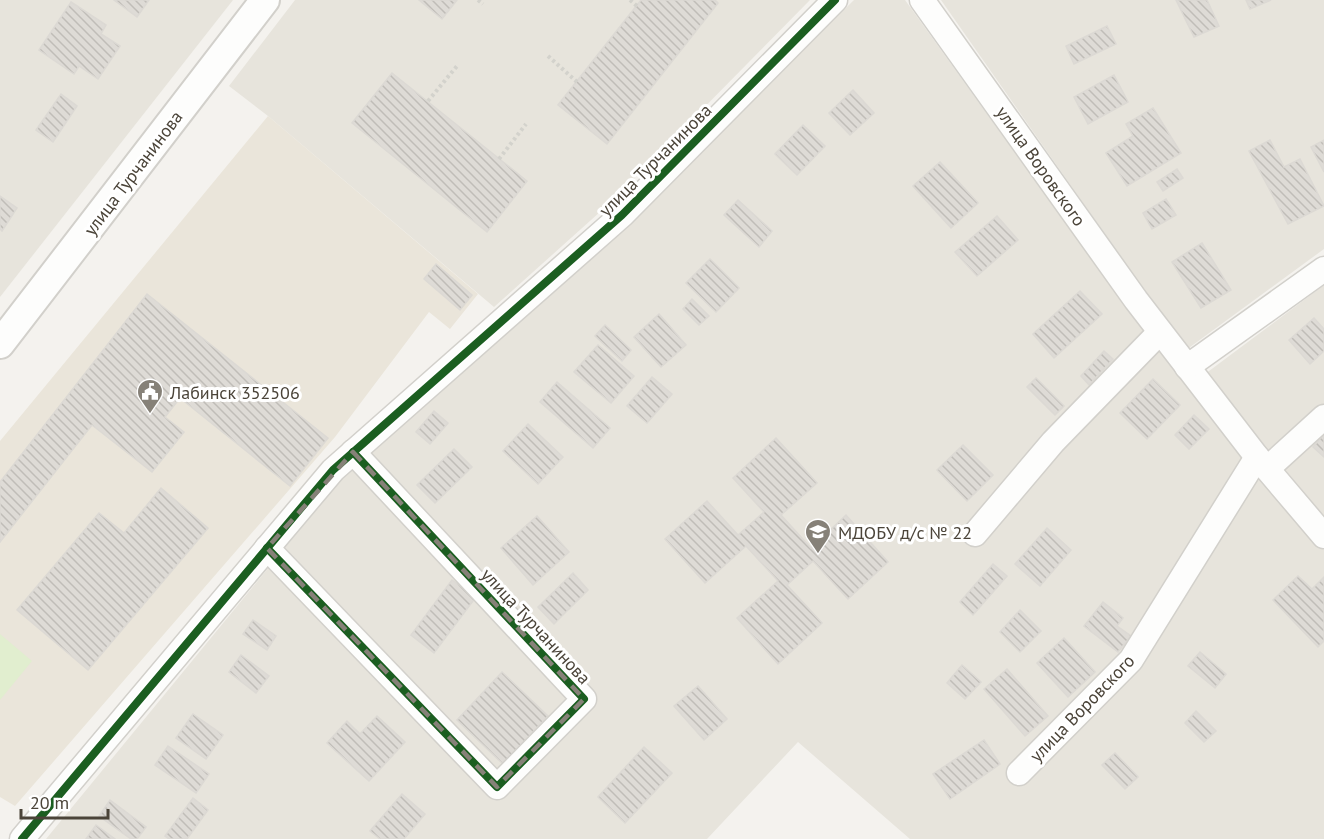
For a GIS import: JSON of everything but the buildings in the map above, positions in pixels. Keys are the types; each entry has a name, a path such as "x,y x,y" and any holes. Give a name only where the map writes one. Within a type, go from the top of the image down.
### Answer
{"street":[{"name":"улица Турчанинова","path":"0,344 265,0"},
{"name":"улица Турчанинова","path":"22,839 333,470 622,215 835,0"},
{"name":"улица Воровского","path":"922,0 1136,300 1262,463 1324,536"},
{"path":"1187,367 1324,268"},
{"path":"975,534 1053,442 1160,332"},
{"path":"1262,463 1324,417"},
{"name":"улица Турчанинова","path":"267,548 497,787 584,699 353,452"},
{"name":"улица Воровского","path":"1019,773 1131,660 1262,463"}],"path":[{"path":"478,0 483,4"},
{"path":"630,0 637,6"},
{"path":"548,56 577,82"},
{"path":"428,101 457,66"},
{"path":"499,159 526,124"}],"highlighted area":[{"path":"353,452 584,699 497,787 267,548"}],"shaded area":[{"path":"0,0 233,0 0,297"},
{"path":"295,0 810,0 610,203 494,307 268,116 229,86"},
{"path":"854,0 905,0 1139,325 1324,550 1324,839 910,839 798,742 707,839 46,839 338,483 629,221"},
{"path":"941,0 1324,0 1324,249 1186,350"},
{"path":"268,116 478,294 450,329 429,312 335,437 15,806 0,797 0,441"},
{"path":"1324,285 1324,516 1205,374"}],"green space":[{"path":"0,634 32,661 0,700"}],"cycle path":[{"path":"22,839 333,470 622,215 835,0"},
{"path":"267,548 497,787 584,699 353,452"}],"place":[{"name":"Лабинск 352506","path":"150,415"},
{"name":"МДОБУ д/с № 22","path":"818,555"}]}
